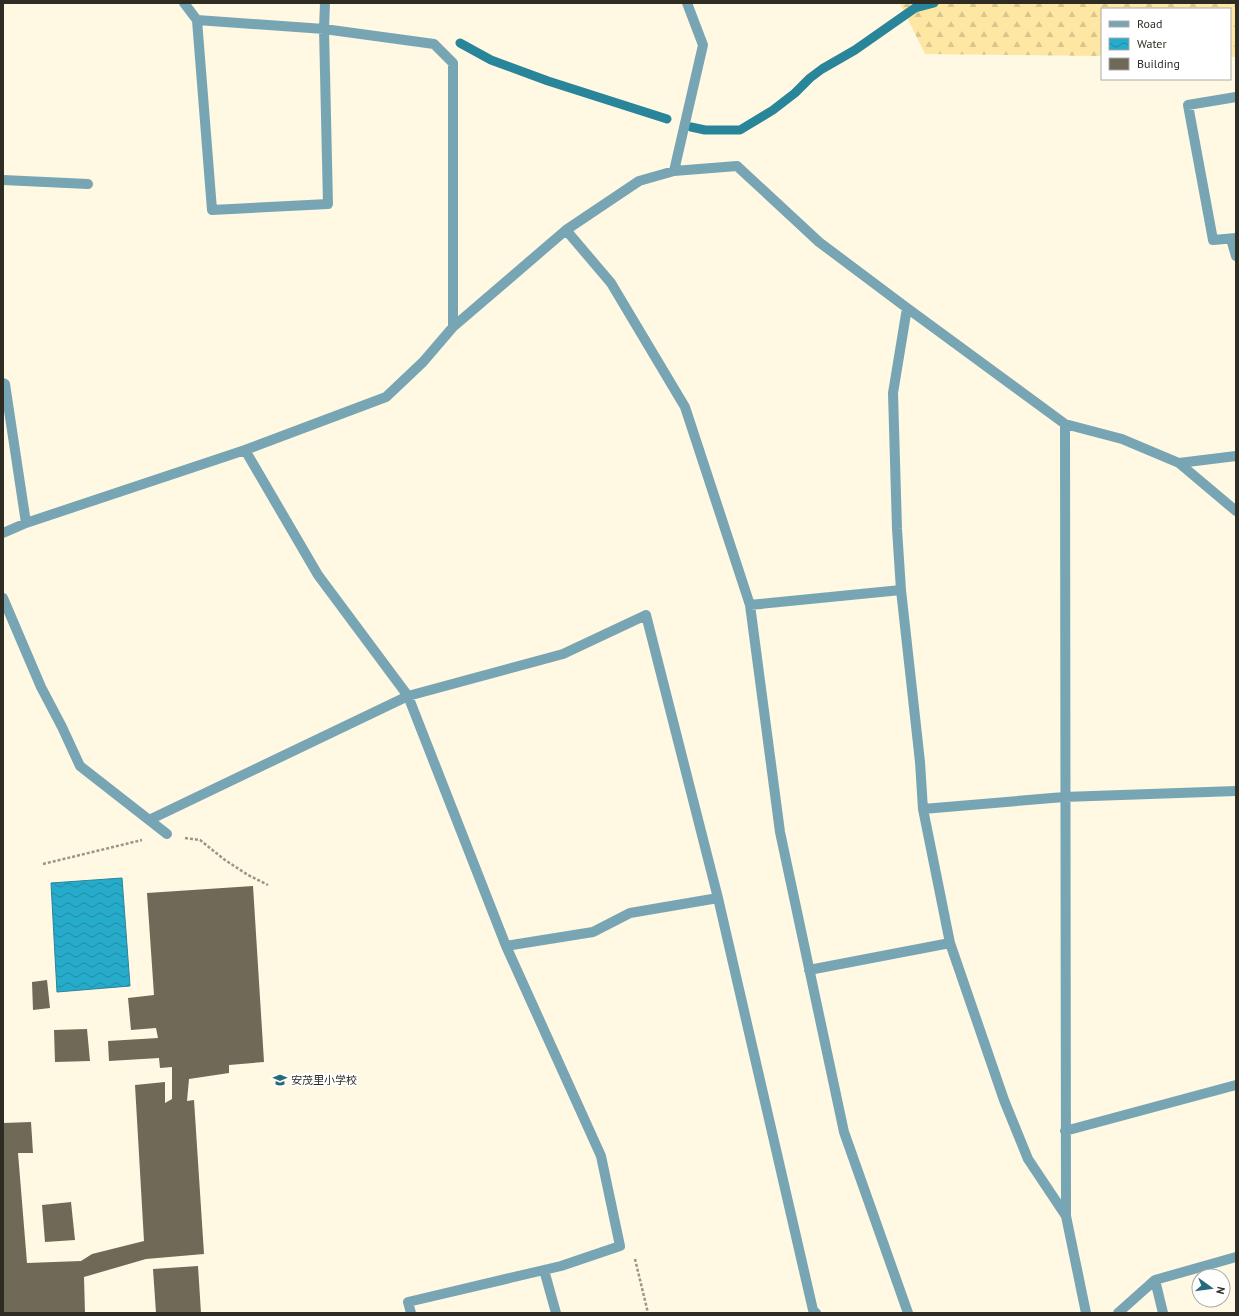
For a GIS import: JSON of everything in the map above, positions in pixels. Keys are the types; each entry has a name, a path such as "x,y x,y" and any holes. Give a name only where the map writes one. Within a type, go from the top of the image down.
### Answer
{"street":[{"path":"184,3 197,20 212,210 328,204 324,29 325,3"},
{"path":"674,171 703,45 687,3"},
{"path":"197,20 324,29 434,44 453,63 453,327"},
{"path":"1236,97 1188,105 1213,240 1234,238 1236,256"},
{"path":"3,533 26,523 245,450 386,397 423,362 453,327 566,230 639,180 674,171 737,166 819,242 1065,424 1122,439 1179,463 1236,511"},
{"path":"3,180 88,184"},
{"path":"566,230 611,283 686,407 750,605 780,832 844,1132 908,1313"},
{"path":"907,308 893,393 897,529 901,590 920,762 923,809 950,943 1004,1100 1028,1159 1066,1216"},
{"path":"3,383 5,384 26,523"},
{"path":"1065,424 1064,797 1066,1216 1086,1313"},
{"path":"245,450 318,576 408,696 506,946 601,1156 620,1246 561,1266 408,1302 410,1313"},
{"path":"1179,463 1236,456"},
{"path":"750,605 901,590"},
{"path":"3,598 41,687 80,766 167,834"},
{"path":"149,820 408,696 563,654 646,615 718,898 813,1310 816,1313"},
{"path":"923,809 1064,797 1236,791"},
{"path":"506,946 593,932 630,913 718,898"},
{"path":"809,970 950,943"},
{"path":"1065,1131 1236,1085"},
{"path":"1118,1313 1155,1280 1236,1257"},
{"path":"544,1270 556,1313"},
{"path":"1155,1280 1163,1313"}],"path":[{"path":"43,864 167,834 175,837 200,840 231,864 268,885"},
{"path":"620,1246 636,1260 648,1313"}],"green space":[{"path":"900,3 1236,3 1236,57 1231,57 1231,8 1101,8 1101,56 925,54"}],"water":[{"path":"122,878 130,986 57,992 51,883"}],"building":[{"path":"253,886 264,1062 229,1065 229,1073 189,1079 187,1101 194,1100 204,1254 146,1259 84,1277 85,1313 3,1313 3,1123 31,1122 33,1153 18,1153 27,1263 81,1261 92,1254 144,1241 135,1085 165,1082 165,1103 172,1099 172,1067 160,1068 159,1058 109,1061 108,1041 158,1038 156,1028 131,1030 128,998 154,995 147,893"},
{"path":"47,980 50,1008 33,1010 32,982"},
{"path":"87,1029 90,1061 55,1062 54,1030"},
{"path":"71,1202 75,1240 45,1242 42,1205"},
{"path":"198,1266 201,1313 156,1313 153,1269"}],"waterway":[{"path":"691,127 705,130 740,130 773,110 822,69 855,50 915,8 934,3"},
{"path":"460,43 491,60 548,81 667,119"}],"place":[{"name":"安茂里小学校","path":"280,1080"}]}
